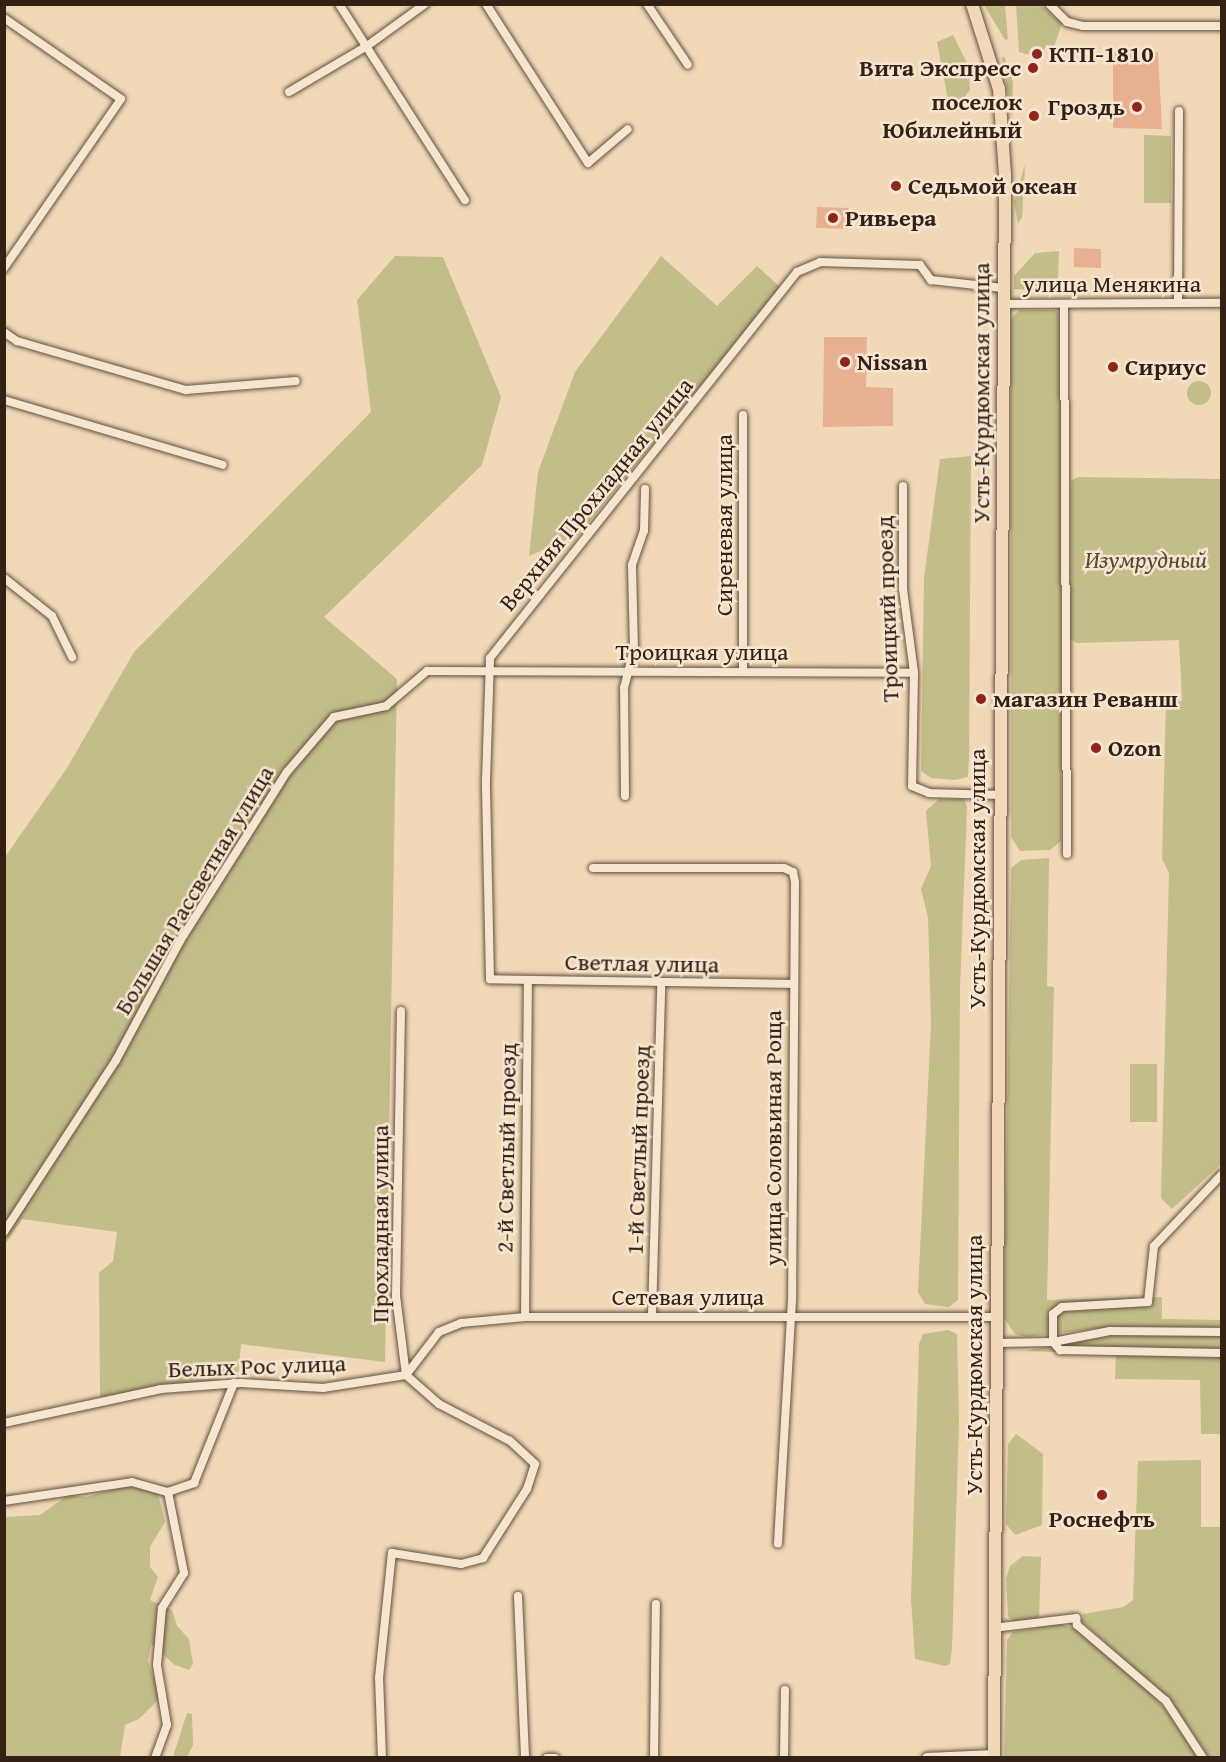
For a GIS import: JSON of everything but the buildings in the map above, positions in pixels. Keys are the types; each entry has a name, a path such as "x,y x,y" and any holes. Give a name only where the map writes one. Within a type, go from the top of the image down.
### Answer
{"main road":[{"name":"Усть-Курдюмская улица","path":"972,4 1000,99 1003,288 994,1317 994,1756"}],"street":[{"path":"339,4 465,200"},
{"path":"289,92 367,46 425,4"},
{"path":"486,4 588,163 628,129"},
{"path":"647,4 687,65"},
{"path":"1049,4 1067,22 1083,26 1221,26"},
{"path":"4,18 121,99 4,268"},
{"path":"1178,303 1179,111"},
{"name":"Верхняя Прохладная улица","path":"490,979 486,780 490,658 797,272 820,262 920,265 931,280 1003,288"},
{"name":"улица Менякина","path":"1002,304 1221,303"},
{"path":"1064,305 1067,854"},
{"path":"4,332 17,341 186,390 296,381"},
{"path":"4,400 223,465"},
{"name":"Сиреневая улица","path":"743,415 743,671"},
{"name":"Троицкий проезд","path":"903,486 902,566 914,674 912,786 929,793 999,795"},
{"path":"625,796 624,688 634,650 632,565 644,531 645,489"},
{"path":"4,578 52,616 72,657"},
{"name":"Троицкая улица","path":"490,672 629,670 914,674"},
{"name":"Большая Рассветная улица","path":"4,1232 116,1060 180,941 287,771 322,729 334,717 386,706 427,671 490,672"},
{"name":"улица Соловьиная Роща","path":"593,868 784,868 793,872 794,984 789,1316 778,1544"},
{"name":"Светлая улица","path":"490,979 661,984 794,984"},
{"name":"2-й Светлый проезд","path":"525,1317 528,980"},
{"name":"1-й Светлый проезд","path":"652,1316 661,984"},
{"name":"Прохладная улица","path":"401,1011 396,1296 405,1375"},
{"path":"1221,1174 1154,1246 1148,1302 1062,1307 1053,1314 1053,1342 1060,1350 1221,1353"},
{"name":"Сетевая улица","path":"405,1375 439,1332 461,1323 525,1317 994,1317"},
{"path":"994,1343 1053,1342 1110,1331 1221,1332"},
{"path":"382,1758 379,1678 392,1553 461,1564 483,1558 527,1489 536,1464 510,1441 440,1404 405,1375"},
{"name":"Белых Рос улица","path":"4,1423 161,1389 234,1383 323,1388 405,1375"},
{"path":"4,1501 132,1482 168,1492 194,1483 234,1383"},
{"path":"155,1758 168,1725 157,1665 162,1608 184,1573 168,1492"},
{"path":"518,1596 525,1758"},
{"path":"654,1758 656,1604"},
{"path":"993,1628 1076,1618 1077,1625 1166,1701 1203,1758"},
{"path":"784,1758 785,1690"},
{"path":"927,1758 994,1756"},
{"path":"547,1758 555,1758"}],"green space":[{"path":"984,5 1005,5 1008,39 1005,40"},
{"path":"1016,5 1040,5 1062,23 1054,47 1046,45 1042,58 1019,52"},
{"path":"953,35 968,65 970,90 958,105 951,104 947,95 937,42"},
{"path":"1004,56 1013,82 1012,117 1002,58"},
{"path":"1144,135 1171,136 1171,203 1144,203"},
{"path":"1025,165 1022,217 1018,224 1014,202"},
{"path":"1059,251 1058,282 1052,291 1014,289 1014,276 1035,253"},
{"path":"395,256 443,257 501,397 482,465 324,617 397,679 385,1362 241,1344 238,1376 100,1397 99,1273 113,1261 117,1232 22,1219 5,1244 5,857 67,768 134,652 371,412 357,300"},
{"path":"661,256 717,306 757,266 781,288 578,535 529,556 538,472 575,372"},
{"path":"1019,310 1056,310 1061,316 1061,841 1050,850 1020,851 1011,837 1011,319"},
{"path":"1194,381 1204,381 1211,388 1211,398 1204,405 1194,405 1187,398 1187,388"},
{"path":"971,456 968,777 955,780 931,778 921,771 924,578 940,459"},
{"name":"Изумрудный","path":"1078,477 1221,479 1221,1164 1172,1209 1161,1198 1169,873 1162,859 1166,700 1182,701 1179,640 1077,643 1070,639 1071,481"},
{"path":"939,799 964,799 967,807 960,988 958,1300 949,1307 925,1304 918,1292 931,1024 928,918 921,889 931,866 926,811"},
{"path":"1049,858 1047,986 1054,987 1047,1300 1162,1297 1162,1319 1221,1320 1221,1327 1110,1327 1026,1337 1015,1334 1004,1318 1011,868 1021,860"},
{"path":"1130,1064 1157,1064 1157,1122 1130,1122"},
{"path":"948,1330 957,1334 959,1421 952,1648 950,1664 945,1666 915,1659 911,1599 919,1344 923,1334"},
{"path":"1111,1335 1221,1335 1221,1434 1201,1434 1200,1380 1115,1379 1116,1354 1025,1351"},
{"path":"1016,1434 1043,1454 1042,1525 1015,1535 1006,1524 1008,1444"},
{"path":"1201,1460 1201,1527 1221,1527 1221,1757 1209,1757 1170,1700 1082,1621 1083,1614 1123,1607 1133,1600 1138,1461"},
{"path":"129,1485 158,1494 165,1522 150,1547 150,1567 158,1577 150,1600 172,1610 177,1626 189,1639 193,1664 189,1670 175,1665 151,1644 148,1661 160,1698 139,1719 125,1725 120,1757 5,1758 5,1517 40,1515 68,1495 86,1497"},
{"path":"1023,1556 1041,1557 1039,1619 1016,1623 1008,1617 1006,1579 1010,1566"},
{"path":"1060,1624 1077,1629 1140,1681 1180,1726 1198,1757 1004,1758 1007,1640 1013,1632"},
{"path":"187,1713 192,1714 193,1745 187,1757 173,1757"}],"place":[{"name":"КТП-1810","path":"1037,54"},
{"name":"Вита Экспресс","path":"1033,68"},
{"name":"Гроздь","path":"1137,107"},
{"name":"поселок Юбилейный","path":"1034,116"},
{"name":"Седьмой океан","path":"896,186"},
{"name":"Ривьера","path":"833,218"},
{"name":"Nissan","path":"845,362"},
{"name":"Сириус","path":"1113,367"},
{"name":"магазин Реванш","path":"981,699"},
{"name":"Ozon","path":"1096,748"},
{"name":"Роснефть","path":"1102,1495"}]}
